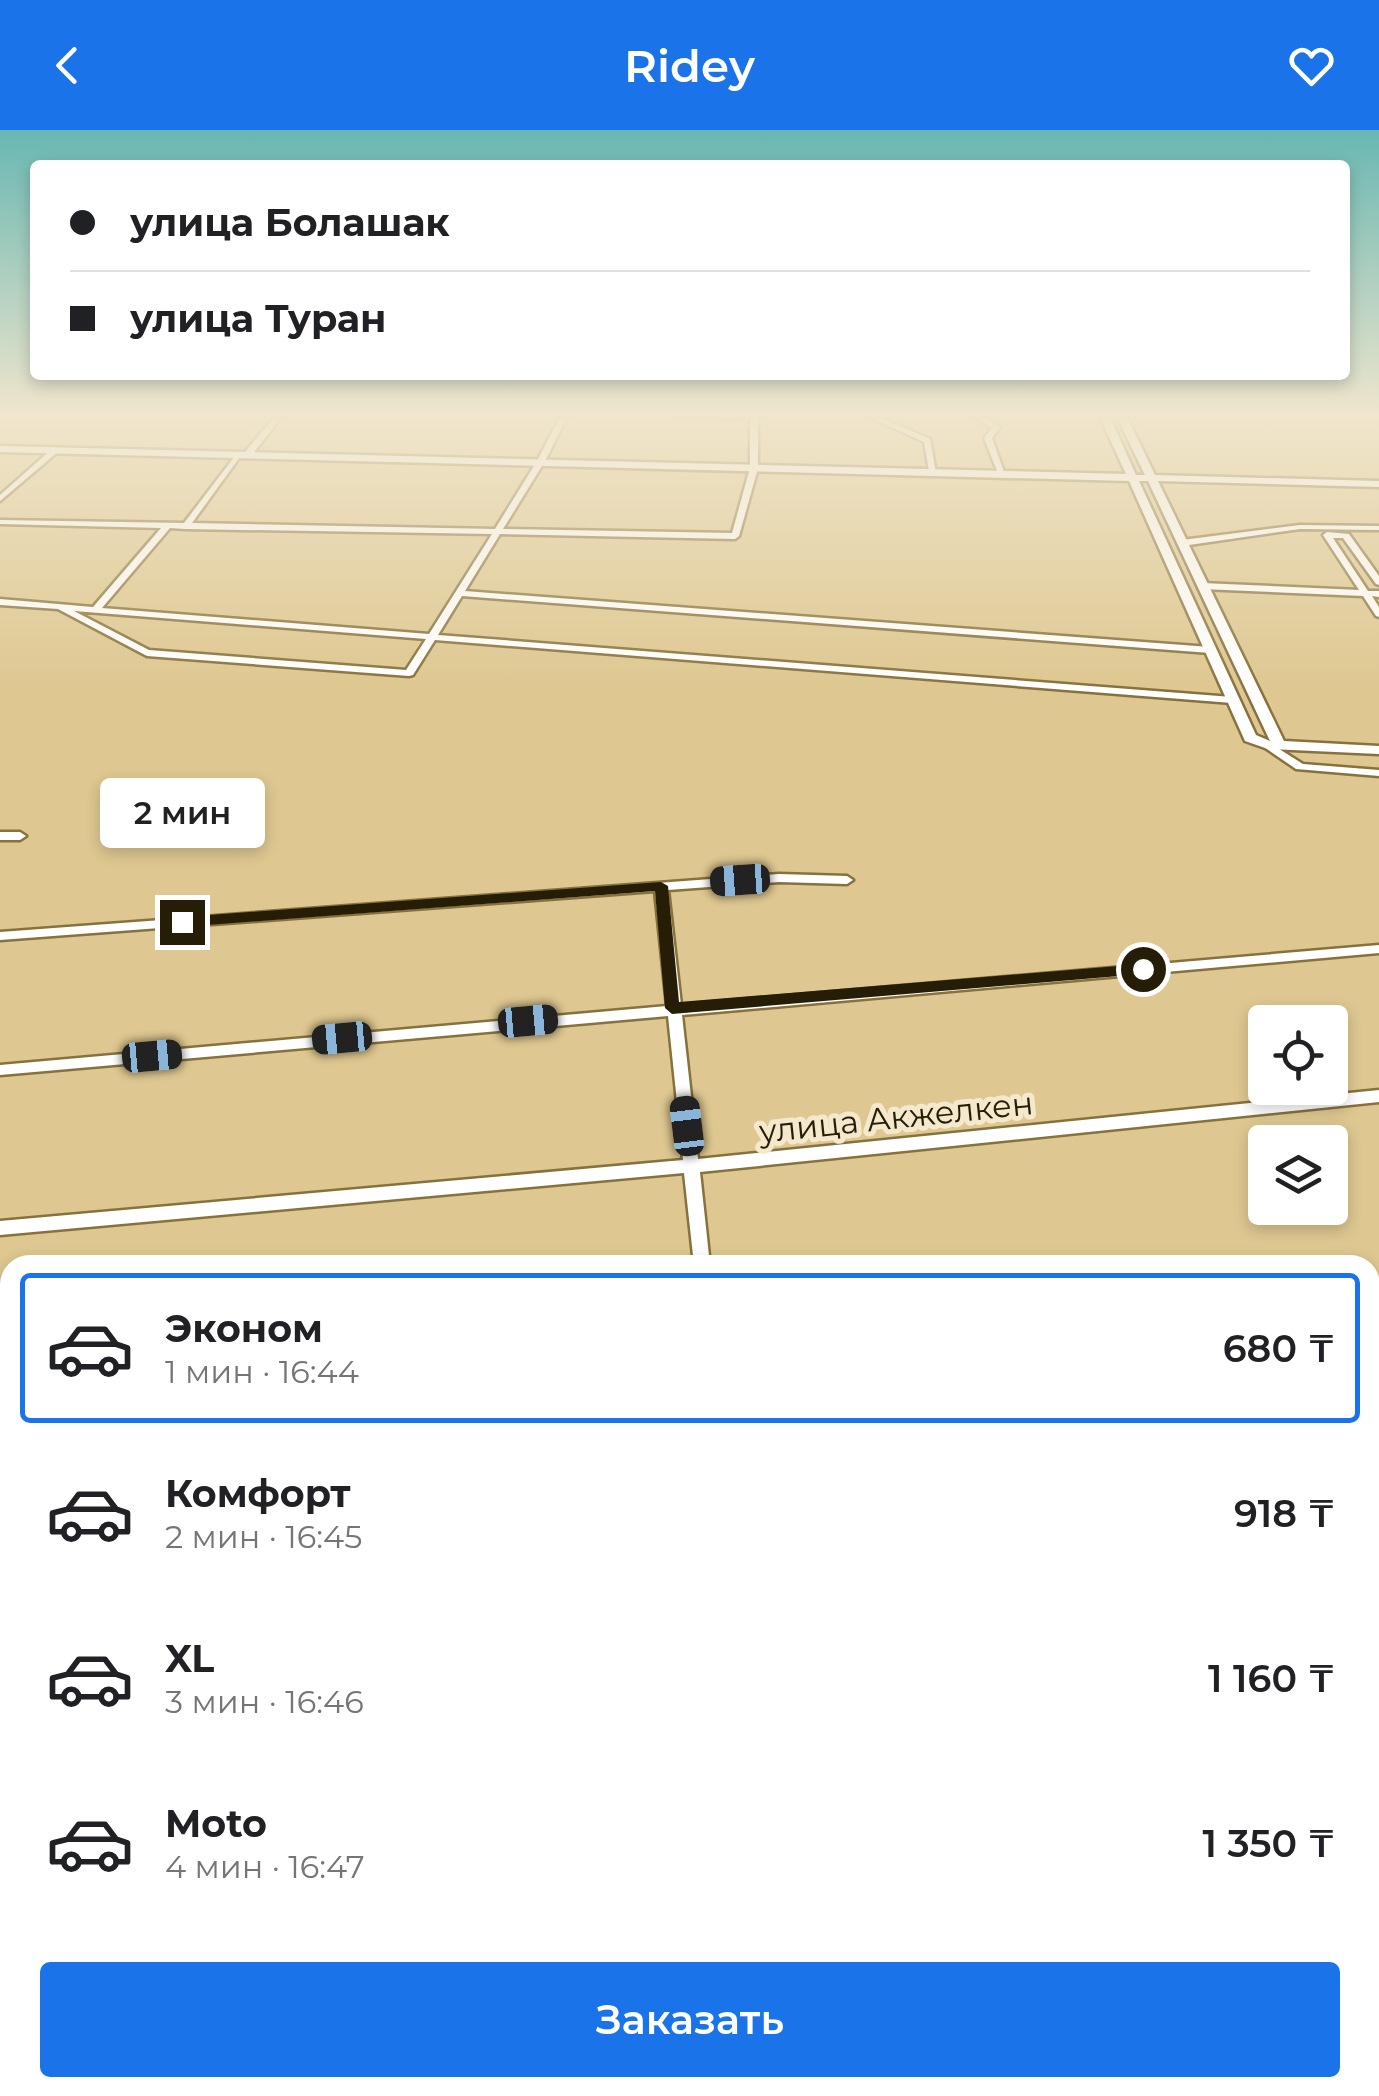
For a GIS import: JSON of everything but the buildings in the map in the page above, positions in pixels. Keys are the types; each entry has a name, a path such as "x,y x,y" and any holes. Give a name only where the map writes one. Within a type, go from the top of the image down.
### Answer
{"street":[{"path":"185,528 202,507"},
{"path":"58,606 147,653 409,673 513,507"},
{"path":"0,522 738,534 745,507"},
{"path":"1146,507 1250,738 1274,746 1379,750"},
{"path":"1165,507 1274,746 1300,768 1379,773"},
{"path":"96,609 166,527"},
{"path":"1182,543 1300,527 1379,528"},
{"path":"1379,582 1346,536 1327,535 1379,614"},
{"path":"1202,586 1379,594"},
{"path":"460,593 1210,650"},
{"path":"0,602 1232,700"},
{"path":"0,836 20,836"},
{"path":"0,936 779,878 848,880"},
{"path":"661,886 701,1255"},
{"path":"0,1070 672,1008 1379,949"},
{"name":"улица Акжелкен","path":"0,1228 692,1166 1379,1096"}],"route":[{"path":"182,922 661,886 672,1008 1143,969"}]}
